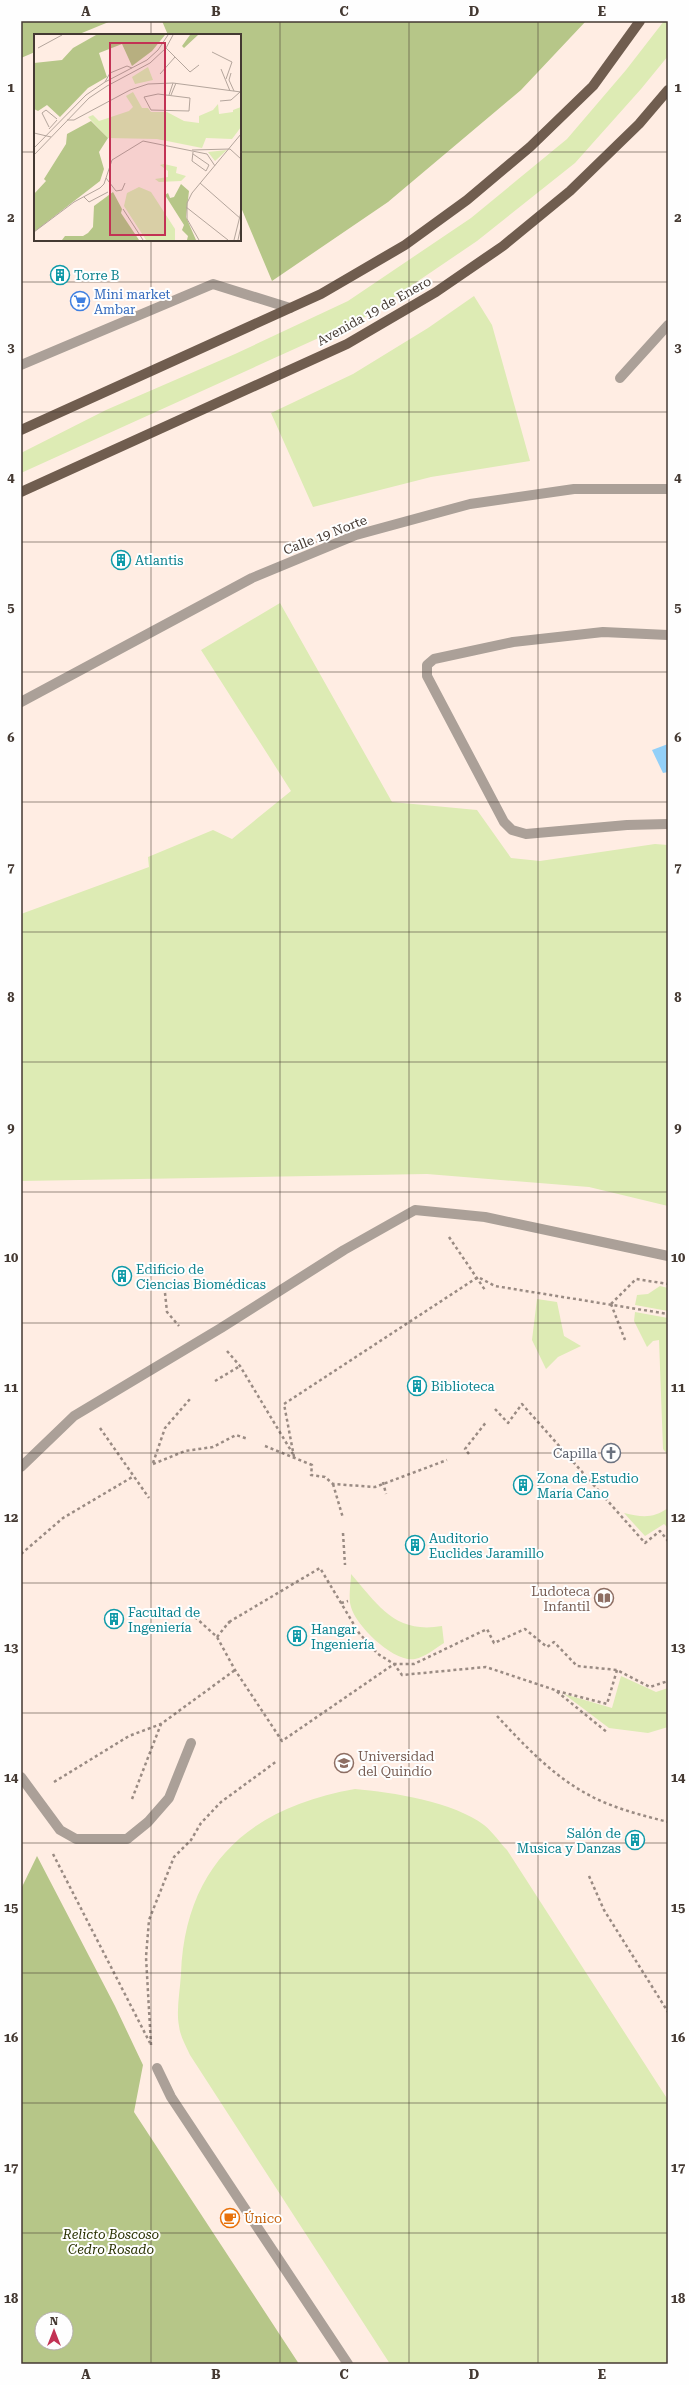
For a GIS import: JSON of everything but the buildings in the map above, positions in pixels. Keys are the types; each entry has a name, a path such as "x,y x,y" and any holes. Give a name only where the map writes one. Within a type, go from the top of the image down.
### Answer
{"main road":[{"path":"21,430 321,294 405,245 467,200 530,147 593,86 640,21"},
{"name":"Avenida 19 de Enero","path":"21,492 347,344 436,292 504,246 570,191 639,124 668,90"}],"street":[{"path":"21,364 213,284 290,308"},
{"path":"620,378 668,325"},
{"name":"Calle 19 Norte","path":"21,702 252,578 356,535 470,504 574,489 668,489"},
{"path":"668,635 603,632 513,642 434,659 427,665 427,676 504,822 512,830 526,834 627,825 668,824"},
{"path":"21,1467 74,1416 194,1344 331,1258 415,1210 485,1217 668,1256"},
{"path":"21,1777 60,1830 76,1839 127,1839 148,1822 169,1798 191,1743"},
{"path":"157,2068 171,2097 348,2364"}],"path":[{"path":"447,1234 478,1277 485,1290"},
{"path":"478,1277 495,1286 668,1314"},
{"path":"294,1457 284,1404 478,1277"},
{"path":"611,1304 636,1279 668,1284"},
{"path":"165,1293 167,1312 194,1344"},
{"path":"611,1304 625,1340"},
{"path":"225,1348 240,1366 294,1457"},
{"path":"215,1382 240,1366"},
{"path":"190,1399 164,1428 153,1464 185,1451 213,1447 236,1435 248,1438"},
{"path":"495,1409 508,1423 522,1404 645,1543 660,1531 668,1541"},
{"path":"469,1454 464,1449 487,1421"},
{"path":"97,1424 149,1498"},
{"path":"265,1446 312,1465 310,1475 325,1477 333,1484 343,1518"},
{"path":"333,1484 375,1487 383,1482 418,1473 447,1460"},
{"path":"21,1554 63,1518 134,1476"},
{"path":"383,1482 386,1494"},
{"path":"343,1533 345,1565"},
{"path":"217,1637 229,1622 320,1568 359,1632 378,1654 394,1664 402,1675 486,1667 555,1690 607,1704 617,1670"},
{"path":"341,1603 348,1601"},
{"path":"195,1616 217,1637 235,1670 282,1742 394,1664 414,1664 487,1629 494,1643 525,1628 547,1647 554,1642 577,1666 617,1670 650,1687 668,1681"},
{"path":"229,1622 232,1626"},
{"path":"51,1784 129,1736 161,1724 235,1670"},
{"path":"555,1690 608,1733"},
{"path":"497,1716 529,1750 587,1794 637,1814 668,1822"},
{"path":"132,1798 161,1724"},
{"path":"51,1850 151,2045 146,1957 149,1920 174,1857 191,1840 201,1823 221,1802 277,1762"},
{"path":"589,1876 604,1910 668,2012"}],"green space":[{"path":"21,21 111,21 79,34 34,34 34,52 21,58"},
{"path":"162,21 586,21 521,90 388,202 272,281 241,207 241,34 168,34"},
{"path":"664,21 668,21 668,56 641,89 575,163 477,241 365,317 21,473 21,453 106,410 235,354 348,301 471,218 567,139 626,70"},
{"path":"474,296 492,325 530,461 431,477 313,507 271,413 353,374 428,328"},
{"path":"280,603 392,802 477,810 511,858 540,861 655,844 668,845 668,1206 589,1187 427,1174 21,1181 21,914 149,867 148,857 213,830 232,839 291,791 201,650"},
{"path":"660,1286 668,1288 668,1311 635,1305 637,1295 648,1294"},
{"path":"537,1299 557,1302 564,1336 581,1346 558,1357 546,1369 532,1340"},
{"path":"635,1312 668,1318 668,1455 663,1449 659,1340 653,1341 647,1347 634,1321"},
{"path":"668,1508 668,1528 664,1524 645,1536 624,1513 647,1516 657,1514"},
{"path":"351,1574 380,1607 400,1622 412,1626 442,1626 444,1643 419,1658 406,1659 377,1642 360,1624 354,1615 350,1599"},
{"path":"621,1676 656,1692 668,1688 668,1727 648,1733 609,1728 564,1694 612,1708"},
{"path":"355,1789 404,1796 440,1804 471,1817 484,1825 507,1850 668,2100 668,2364 390,2364 190,2055 183,2041 178,2020 185,1935 195,1901 210,1872 230,1847 255,1826 284,1810 318,1798"},
{"name":"Relicto Boscoso Cedro Rosado","path":"37,1856 115,2006 143,2065 134,2112 299,2364 21,2364 21,1889"}],"water":[{"path":"668,744 668,772 663,773 652,750"}],"place":[{"name":"Torre B","path":"60,275"},
{"name":"Mini market Ambar","path":"80,301"},
{"name":"Atlantis","path":"121,560"},
{"name":"Edificio de Ciencias Biomédicas","path":"122,1276"},
{"name":"Biblioteca","path":"417,1386"},
{"name":"Capilla","path":"611,1453"},
{"name":"Zona de Estudio María Cano","path":"523,1485"},
{"name":"Auditorio Euclides Jaramillo","path":"415,1545"},
{"name":"Ludoteca Infantil","path":"604,1598"},
{"name":"Facultad de Ingeniería","path":"114,1619"},
{"name":"Hangar Ingeniería","path":"297,1636"},
{"name":"Universidad del Quindío","path":"344,1763"},
{"name":"Salón de Musica y Danzas","path":"635,1840"},
{"name":"Único","path":"230,2218"}]}
